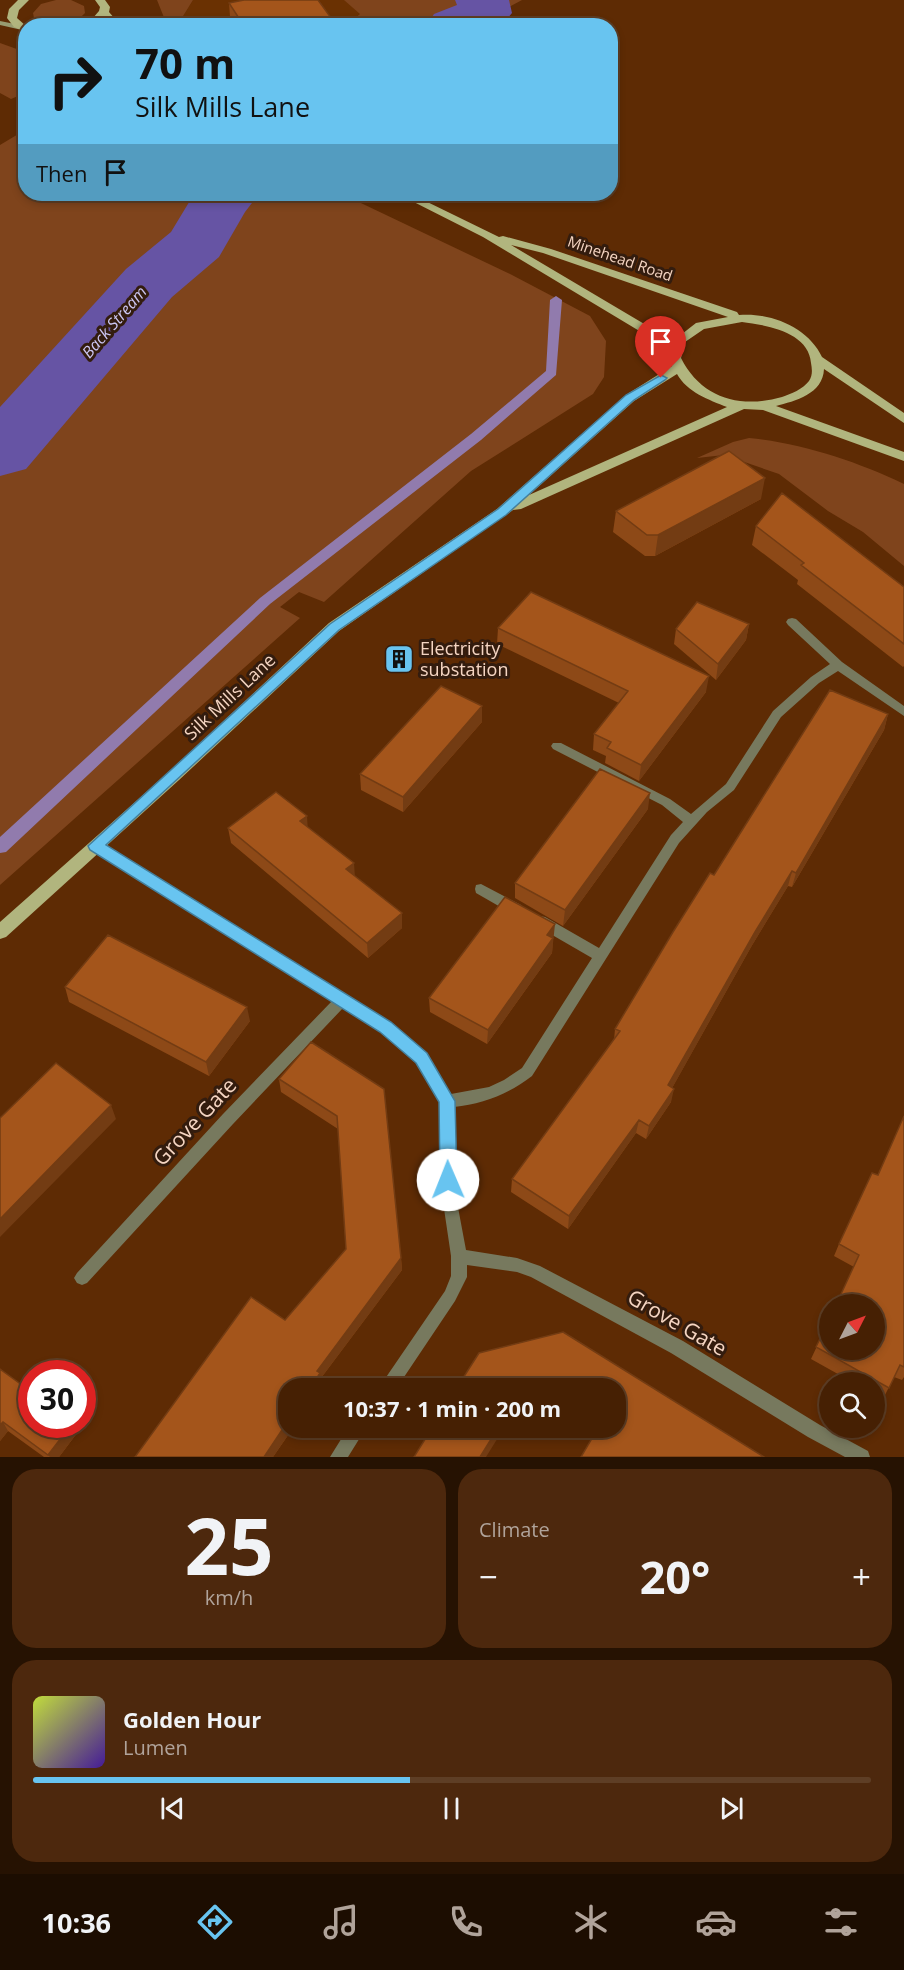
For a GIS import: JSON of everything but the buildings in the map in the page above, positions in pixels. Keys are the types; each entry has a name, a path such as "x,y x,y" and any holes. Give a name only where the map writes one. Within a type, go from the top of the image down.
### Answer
{"main road":[{"path":"18,25 14,22 12,14 16,6 24,0"},
{"path":"100,0 105,8 104,12 110,18"},
{"path":"98,18 104,12"},
{"path":"0,23 18,28"},
{"name":"Minehead Road","path":"417,201 487,235 676,348"},
{"name":"Minehead Road","path":"487,235 547,251 742,318"},
{"path":"819,360 818,376 807,391 787,401 742,405 700,392 686,381 677,368 674,358 676,348 684,335 699,325 719,319 760,319 792,331 814,350 819,360 904,419"},
{"name":"Silk Mills Lane","path":"0,932 334,627 502,512 630,398 677,368"},
{"name":"Silk Mills Lane","path":"502,512 742,405"},
{"path":"761,405 796,420 868,442 904,457"}],"street":[{"path":"792,622 838,665 904,712"},
{"path":"447,1101 474,1099 498,1091 514,1083 527,1072 675,839 691,821 730,787 777,714 815,680 838,665"},
{"path":"557,746 666,802 691,821"},
{"path":"95,846 385,1027 422,1058 447,1101 450,1202 459,1256 459,1277 450,1296 394,1378"},
{"path":"481,889 601,956"},
{"name":"Grove Gate","path":"82,1278 228,1119 342,1000"},
{"name":"Grove Gate","path":"459,1256 517,1264 535,1271 677,1347 814,1431 862,1457"},
{"path":"338,1457 351,1438"}],"shaded area":[{"path":"56,0 71,0 84,6 85,13 80,18 34,18 33,13 41,4"},
{"path":"157,0 193,0 182,18 164,18"},
{"path":"193,0 466,0 445,18 182,18"},
{"path":"344,0 522,0 507,8 497,18 355,18 360,14"},
{"path":"0,43 18,49 18,96 11,99 0,93"},
{"path":"18,134 18,201 357,201 512,275 590,316 606,341 604,377 593,394 471,471 324,602 299,592 280,607 300,618 0,885 0,145"},
{"path":"749,438 769,440 828,454 904,484 904,566 863,532 828,511 779,474 724,455 697,458 733,442"}],"waterway":[{"name":"Back Stream","path":"473,18 485,13 482,0"},
{"name":"Back Stream","path":"0,452 149,283 196,243 220,201"},
{"path":"0,847 265,601 476,437 552,372 556,300"}],"place":[{"name":"Electricity substation","path":"399,659"}],"route":[{"path":"448,1180 447,1101 422,1058 403,1040 95,846 334,627 502,512 630,398 661,378"}]}
